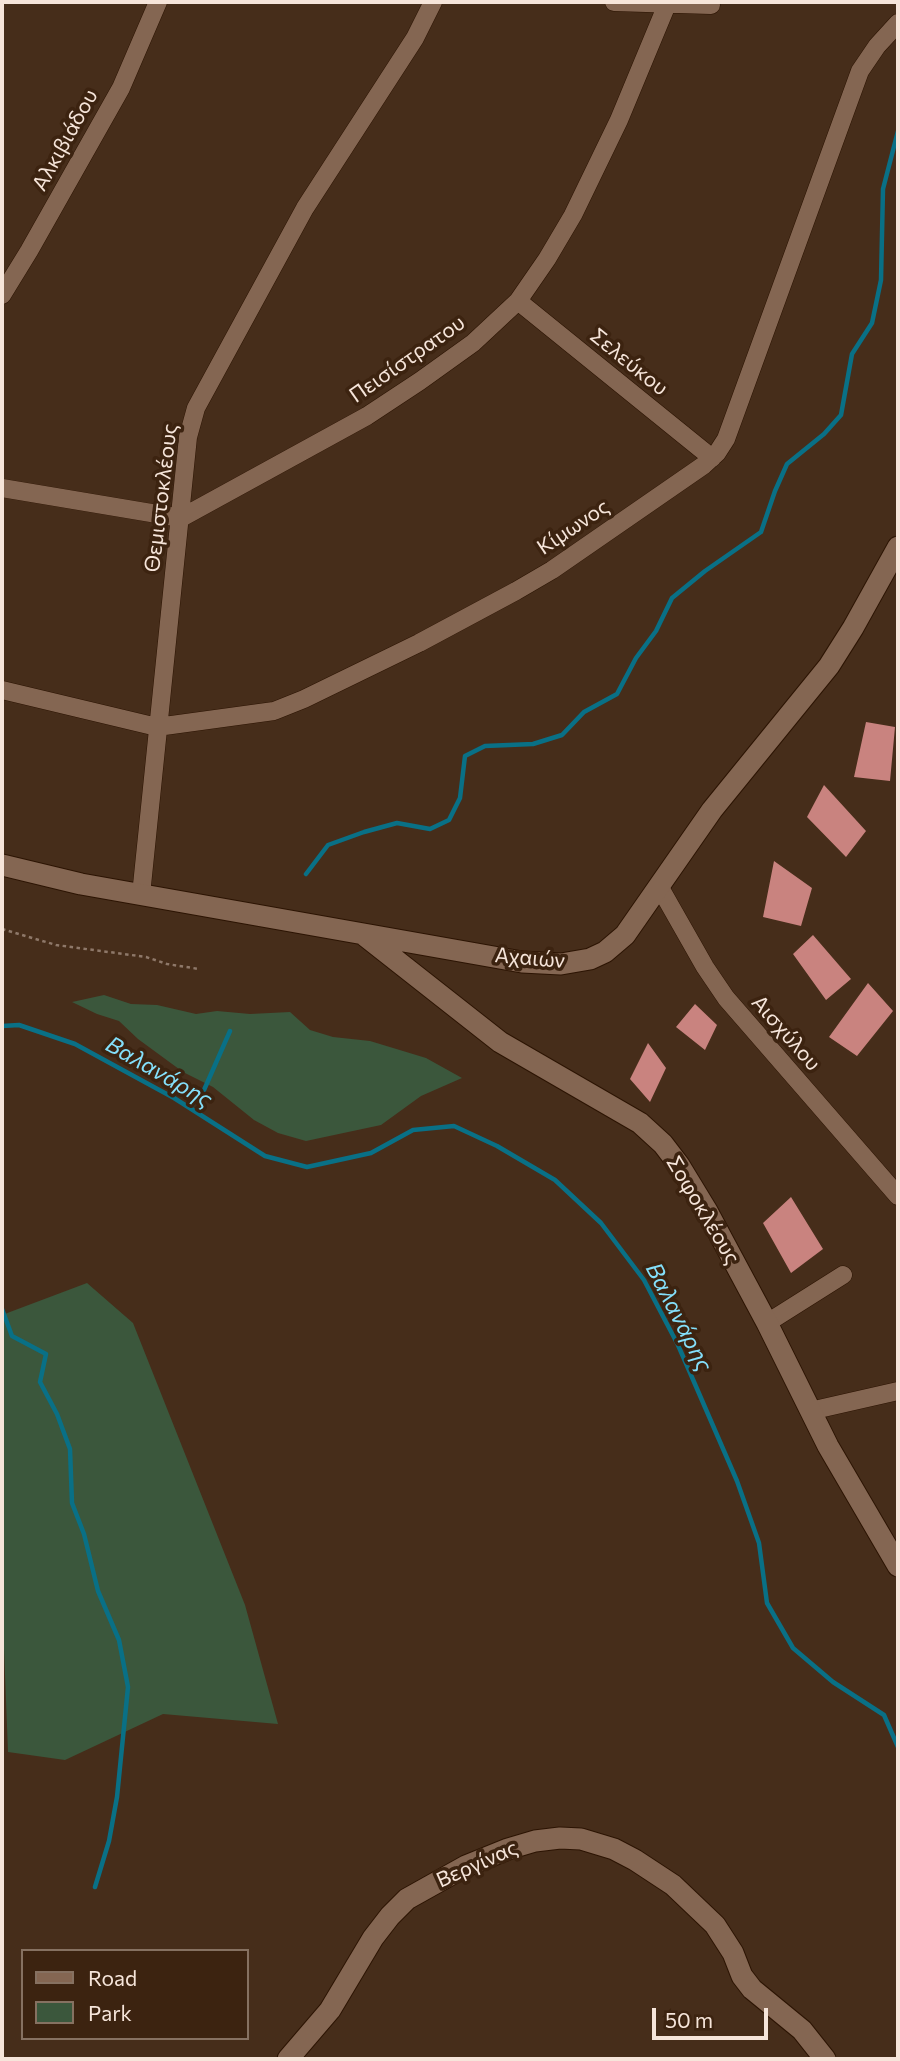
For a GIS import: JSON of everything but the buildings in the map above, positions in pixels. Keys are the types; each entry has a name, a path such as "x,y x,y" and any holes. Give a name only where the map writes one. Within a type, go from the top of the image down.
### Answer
{"street":[{"name":"Αλκιβιάδου","path":"2,295 121,88 158,2"},
{"name":"Θεμιστοκλέους","path":"141,895 188,437 196,408 305,208 415,38 433,2"},
{"path":"614,2 711,5"},
{"name":"Πεισίστρατου","path":"181,519 367,416 473,343 519,301 573,215 619,120 667,3"},
{"name":"Κίμωνος","path":"2,690 157,727 274,711 419,643 542,576 712,458 726,439 860,71 877,46 898,23"},
{"name":"Σελεύκου","path":"519,301 712,458"},
{"path":"2,488 181,519"},
{"name":"Αχαιών","path":"2,865 141,895 522,961 552,964 590,959 613,947 625,935 739,774 829,666 860,618 898,547"},
{"name":"Αισχύλου","path":"659,886 705,967 726,998 898,1196"},
{"name":"Σοφοκλέους","path":"360,932 500,1042 631,1117 656,1136 679,1165 701,1201 767,1323 810,1411 898,1566"},
{"path":"767,1323 843,1275"},
{"path":"810,1411 898,1391"},
{"name":"Βεργίνας","path":"288,2059 330,2010 373,1938 407,1899 457,1871 508,1849 535,1841 559,1838 581,1839 614,1849 673,1885 715,1926 752,1989 802,2030 825,2059"}],"path":[{"path":"2,929 56,945 146,957 167,964 199,969"}],"green space":[{"path":"104,995 131,1004 157,1005 196,1014 217,1011 250,1014 290,1012 310,1030 333,1037 370,1041 426,1058 462,1078 421,1096 381,1125 306,1141 278,1133 254,1120 213,1087 183,1072 138,1039 119,1021 72,1002"},
{"path":"87,1283 133,1323 245,1605 278,1724 163,1714 65,1760 8,1752 2,1597 2,1315"}],"waterway":[{"path":"306,874 328,845 397,823 430,829 449,820 460,798 465,756 485,746 533,744 562,735 584,712 617,694 636,658 656,631 672,598 761,532 787,464 824,434 841,415 852,354 872,323 881,280 883,189 898,131"},
{"name":"Βαλανάρης","path":"2,1026 19,1025 75,1044 174,1098 265,1156 307,1167 371,1153 413,1130 454,1126 497,1146 555,1180 601,1223 644,1280 678,1345 737,1481 759,1543 767,1603 793,1648 833,1682 884,1715 898,1747"},
{"path":"190,1108 204,1090 230,1031"},
{"path":"2,1309 12,1336 46,1354 40,1382 57,1414 70,1449 72,1503 84,1534 98,1591 119,1640 128,1687 117,1797 109,1841 95,1887"}]}
